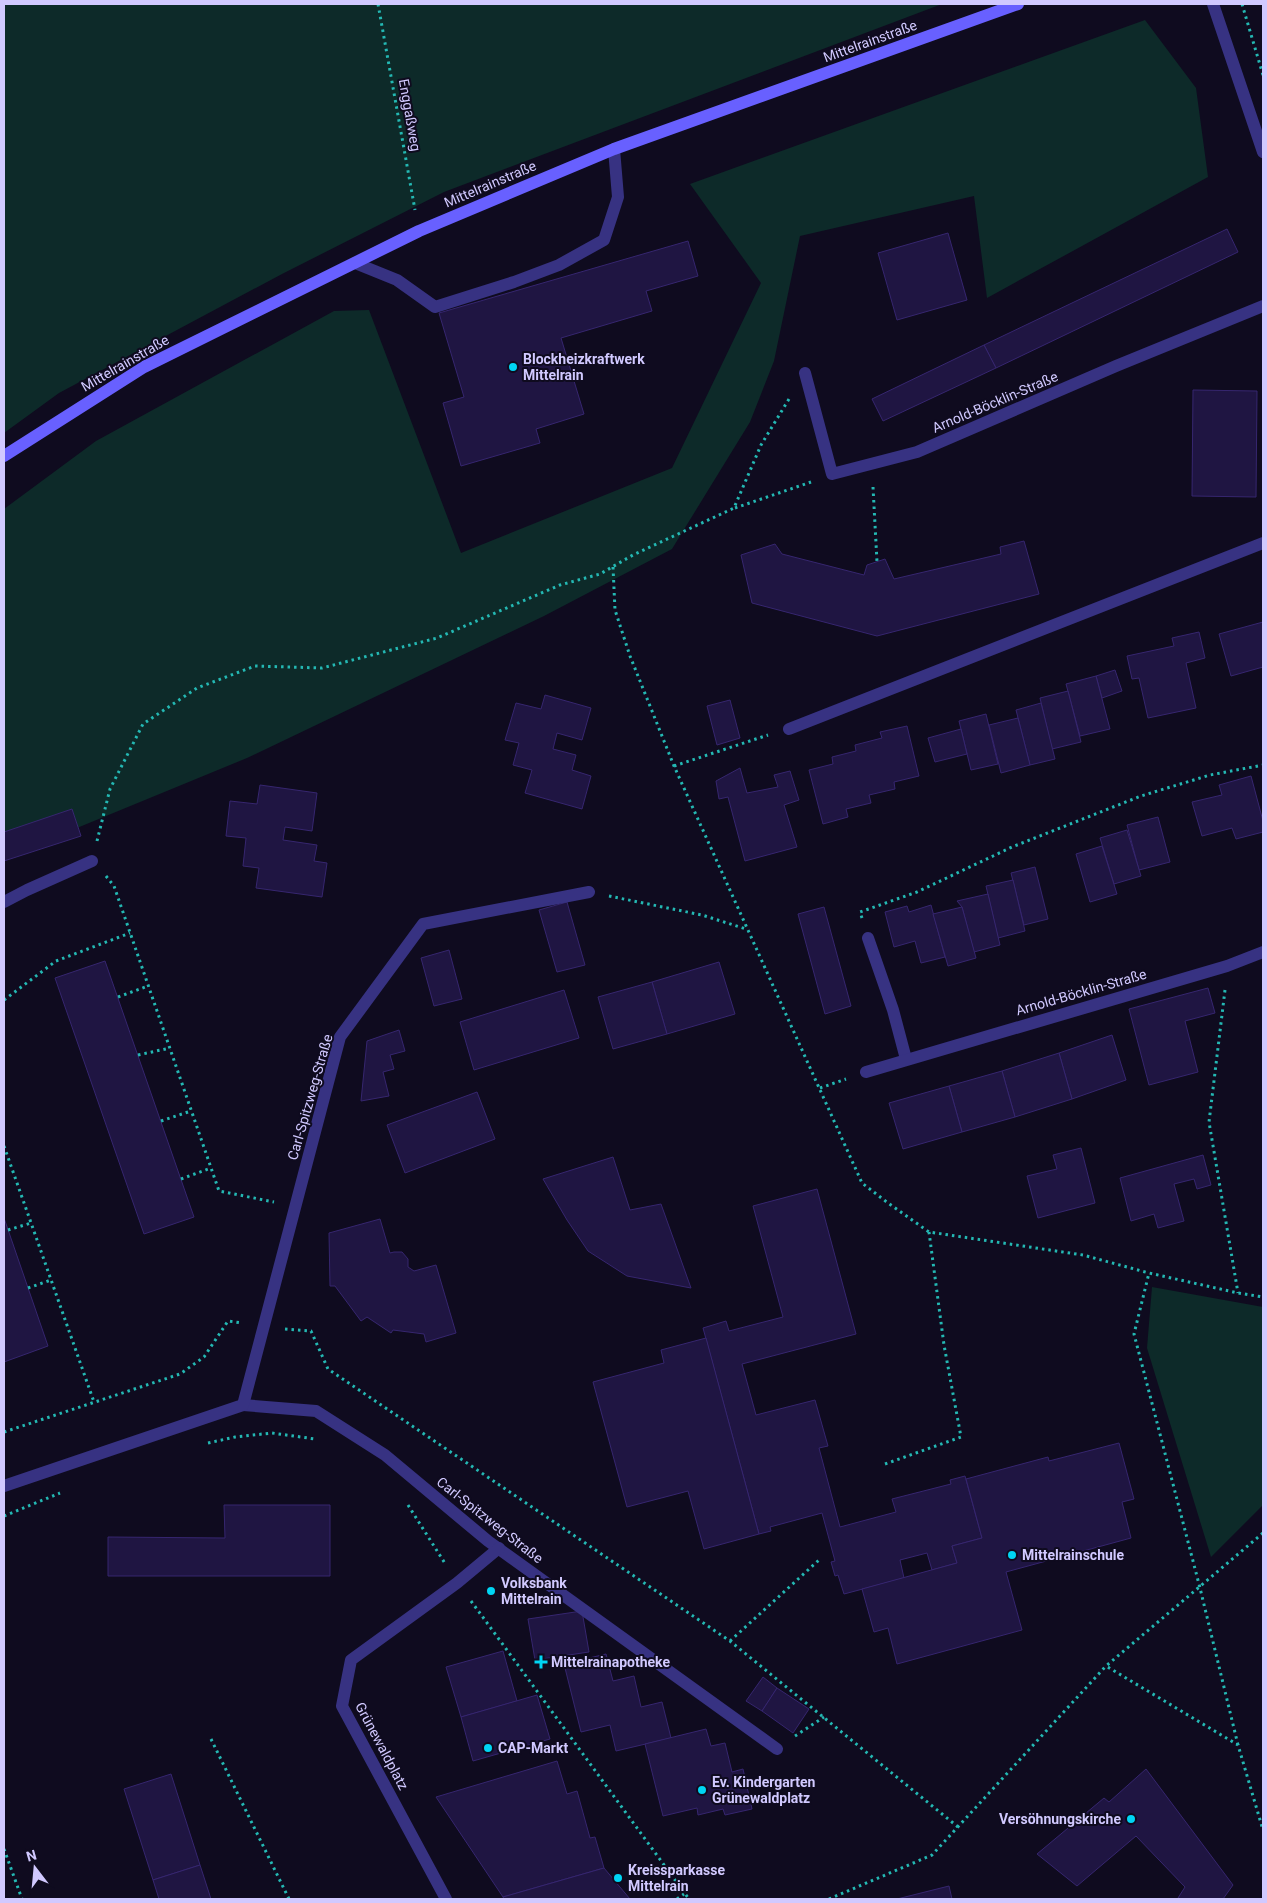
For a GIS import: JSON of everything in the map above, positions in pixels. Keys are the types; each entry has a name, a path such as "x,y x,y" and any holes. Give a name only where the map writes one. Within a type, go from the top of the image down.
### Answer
{"street":[{"name":"Mittelrainstraße","path":"4,456 144,367 419,231 614,149 1018,4"},
{"path":"1213,4 1263,152"},
{"path":"355,263 397,280 435,307 514,282 559,265 604,240 618,198 614,149"},
{"name":"Arnold-Böcklin-Straße","path":"832,474 917,452 1263,306"},
{"path":"805,373 832,474"},
{"path":"789,729 1263,543"},
{"path":"4,902 92,861"},
{"name":"Carl-Spitzweg-Straße","path":"243,1405 340,1038 423,924 590,892"},
{"path":"868,938 893,1010 906,1059"},
{"name":"Arnold-Böcklin-Straße","path":"866,1072 1227,966 1263,952"},
{"name":"Carl-Spitzweg-Straße","path":"4,1486 243,1405 316,1411 385,1455 499,1548 777,1750"},
{"name":"Grünewaldplatz","path":"446,1899 342,1706 351,1660 457,1583 499,1548"}],"path":[{"name":"Enggaßweg","path":"378,4 419,231"},
{"path":"1242,4 1263,75"},
{"path":"734,508 761,445 805,373"},
{"path":"872,463 877,562"},
{"path":"296,1206 219,1191 114,886 92,861 110,789 144,724 197,688 255,666 322,668 437,638 560,586 600,574 633,555 734,508 832,474"},
{"path":"613,568 615,610 618,620 630,656 674,766 862,1183 929,1232 1083,1255 1238,1294 1263,1296"},
{"path":"674,766 789,729"},
{"path":"860,912 917,892 1012,847 1141,796 1210,775 1263,764"},
{"path":"590,892 702,915 747,929"},
{"path":"4,1000 56,962 130,932"},
{"path":"1227,966 1210,1122 1238,1294"},
{"path":"118,997 148,986"},
{"path":"138,1055 170,1048"},
{"path":"161,1121 191,1111"},
{"path":"4,1146 94,1402"},
{"path":"4,1164 9,1162"},
{"path":"181,1179 211,1168"},
{"path":"8,1230 31,1223"},
{"path":"885,1464 962,1438 944,1345 929,1232"},
{"path":"1149,1273 1134,1334 1200,1588 1238,1745 1263,1830"},
{"path":"28,1288 51,1280"},
{"path":"4,1432 180,1374 204,1357 228,1321 263,1327 311,1331 328,1369 730,1640 958,1827"},
{"path":"201,1444 235,1437 272,1433 320,1439"},
{"path":"4,1516 61,1493"},
{"path":"407,1503 457,1583 689,1899"},
{"path":"830,1899 932,1855 1106,1666 1263,1533"},
{"path":"730,1640 819,1560"},
{"path":"1106,1666 1238,1745"},
{"path":"777,1750 824,1717"},
{"path":"212,1739 289,1899"},
{"path":"4,1848 22,1899"},
{"path":"677,1899 684,1894"}],"green space":[{"path":"4,4 942,4 444,192 282,274 59,393 4,433"},
{"path":"1145,20 1196,88 1208,177 987,298 974,196 800,236 774,361 750,422 672,549 544,616 247,758 4,858 4,509 96,441 334,311 369,310 461,553 672,468 761,283 690,184"},
{"path":"1152,1287 1263,1307 1263,1505 1211,1557 1147,1348"}],"building":[{"path":"1227,229 1238,252 996,368 984,345"},
{"path":"948,233 967,300 897,320 878,253"},
{"name":"Blockheizkraftwerk Mittelrain","path":"688,241 698,276 646,291 652,311 561,338 584,414 536,429 540,443 461,466 443,403 464,397 439,313"},
{"path":"984,345 996,368 883,421 872,399"},
{"path":"1193,390 1257,391 1256,497 1192,496"},
{"path":"1024,541 1039,594 877,636 752,603 741,555 775,544 782,554 864,575 867,565 885,559 894,579 1001,554 1000,547"},
{"path":"1263,622 1263,667 1231,676 1219,634"},
{"path":"1199,632 1205,658 1186,663 1196,708 1148,718 1139,678 1132,679 1127,656 1174,646 1172,638"},
{"path":"1115,670 1122,691 1102,698 1096,676"},
{"path":"1096,676 1110,729 1080,736 1066,684"},
{"path":"1068,691 1081,742 1052,749 1040,698"},
{"path":"545,695 591,708 582,740 557,733 553,749 576,755 572,770 591,776 582,809 525,793 532,770 513,765 519,743 505,740 516,703 541,709"},
{"path":"730,700 740,738 717,745 707,706"},
{"path":"1041,703 1055,759 1030,765 1016,710"},
{"path":"986,714 998,764 971,770 959,721"},
{"path":"1018,718 1030,765 1001,773 989,725"},
{"path":"907,726 919,776 894,782 895,789 869,795 871,803 846,809 848,817 823,824 809,770 833,764 832,757 856,751 855,745 882,738 880,732"},
{"path":"961,729 967,754 935,762 928,738"},
{"path":"740,768 747,793 778,787 774,775 790,771 799,800 784,805 797,847 745,861 728,797 719,799 716,781"},
{"path":"1251,776 1263,821 1263,832 1236,839 1232,828 1202,836 1192,802 1222,795 1219,785"},
{"path":"260,785 317,793 312,831 285,827 283,840 317,845 314,861 327,863 322,897 256,888 259,868 243,866 246,838 226,836 230,801 257,804"},
{"path":"72,809 81,836 4,861 4,832"},
{"path":"1158,817 1170,862 1139,870 1127,825"},
{"path":"1127,830 1141,876 1114,884 1100,838"},
{"path":"1102,846 1117,894 1090,902 1076,854"},
{"path":"1035,867 1048,919 1024,925 1011,873"},
{"path":"1013,880 1025,931 998,938 986,886"},
{"path":"988,894 1000,945 974,952 962,907 957,901"},
{"path":"567,902 585,965 557,972 539,910"},
{"path":"931,905 945,957 921,963 915,941 894,947 885,912 907,906 909,912"},
{"path":"824,907 851,1006 825,1014 798,914"},
{"path":"962,907 976,958 948,966 933,914"},
{"path":"449,950 462,999 434,1006 421,958"},
{"path":"105,961 194,1217 144,1234 55,978"},
{"path":"719,962 735,1014 667,1034 652,982"},
{"path":"652,982 667,1034 613,1049 598,997"},
{"path":"1208,988 1215,1013 1185,1021 1198,1072 1149,1085 1129,1009"},
{"path":"564,990 579,1038 474,1070 460,1022"},
{"path":"399,1030 405,1051 390,1055 394,1069 383,1072 389,1096 361,1101 367,1041"},
{"path":"1112,1035 1126,1080 1072,1099 1059,1053"},
{"path":"1059,1053 1072,1099 1015,1117 1002,1071"},
{"path":"1002,1071 1015,1117 962,1132 949,1086"},
{"path":"949,1086 962,1132 903,1149 889,1103"},
{"path":"477,1092 495,1139 405,1173 387,1125"},
{"path":"1081,1148 1095,1203 1038,1218 1027,1176 1057,1169 1053,1155"},
{"path":"1203,1155 1211,1185 1197,1189 1194,1179 1174,1184 1184,1221 1158,1228 1154,1214 1131,1221 1120,1178"},
{"path":"613,1157 630,1210 661,1204 691,1288 627,1276 588,1251 543,1179"},
{"path":"817,1189 856,1334 742,1364 756,1415 815,1400 828,1446 819,1448 840,1527 896,1512 892,1499 951,1484 950,1480 965,1476 982,1538 952,1546 957,1563 932,1570 927,1553 900,1560 904,1578 844,1594 838,1575 835,1576 831,1562 835,1561 822,1513 770,1527 771,1531 759,1534 703,1328 726,1321 729,1331 783,1317 753,1206"},
{"path":"4,1218 48,1346 4,1362"},
{"path":"380,1219 390,1253 402,1252 408,1259 408,1267 414,1271 436,1265 456,1333 426,1342 424,1334 393,1330 391,1333 367,1317 361,1321 335,1286 330,1286 329,1233"},
{"path":"706,1338 759,1534 704,1549 688,1491 627,1507 593,1382 664,1363 661,1350"},
{"name":"Mittelrainschule","path":"1119,1443 1134,1499 1122,1502 1131,1538 1006,1572 1022,1630 897,1664 888,1628 874,1632 862,1589 957,1563 952,1546 982,1538 966,1479 1048,1457 1049,1461"},
{"path":"224,1505 330,1505 330,1576 108,1576 108,1537 225,1538"},
{"path":"582,1611 589,1652 535,1660 528,1619"},
{"path":"503,1651 517,1701 461,1717 446,1667"},
{"path":"606,1654 613,1681 634,1676 641,1707 662,1702 671,1738 616,1751 610,1725 581,1732 564,1664"},
{"path":"763,1677 777,1688 762,1711 746,1701"},
{"path":"777,1688 809,1709 793,1733 762,1711"},
{"path":"537,1695 550,1739 473,1761 461,1717"},
{"name":"Ev. Kindergarten Grünewaldplatz","path":"706,1729 711,1746 725,1743 732,1772 743,1769 752,1809 725,1815 723,1809 698,1815 697,1808 663,1816 645,1744"},
{"path":"557,1761 567,1794 577,1791 590,1838 595,1837 604,1868 503,1897 436,1797"},
{"name":"Versöhnungskirche","path":"1146,1769 1233,1885 1223,1899 1178,1898 1185,1887 1136,1836 1077,1886 1037,1854 1104,1798 1109,1802"},
{"path":"171,1774 200,1865 153,1880 124,1789"},
{"path":"200,1865 211,1899 159,1899 153,1880"},
{"path":"604,1868 630,1899 504,1899 503,1897"},
{"path":"949,1886 952,1899 897,1899"}],"place":[{"name":"Blockheizkraftwerk Mittelrain","path":"513,367"},
{"name":"Mittelrainschule","path":"1012,1555"},
{"name":"Volksbank Mittelrain","path":"491,1591"},
{"name":"Mittelrainapotheke","path":"541,1662"},
{"name":"CAP-Markt","path":"488,1748"},
{"name":"Ev. Kindergarten Grünewaldplatz","path":"702,1790"},
{"name":"Versöhnungskirche","path":"1131,1819"},
{"name":"Kreissparkasse Mittelrain","path":"618,1878"}]}
